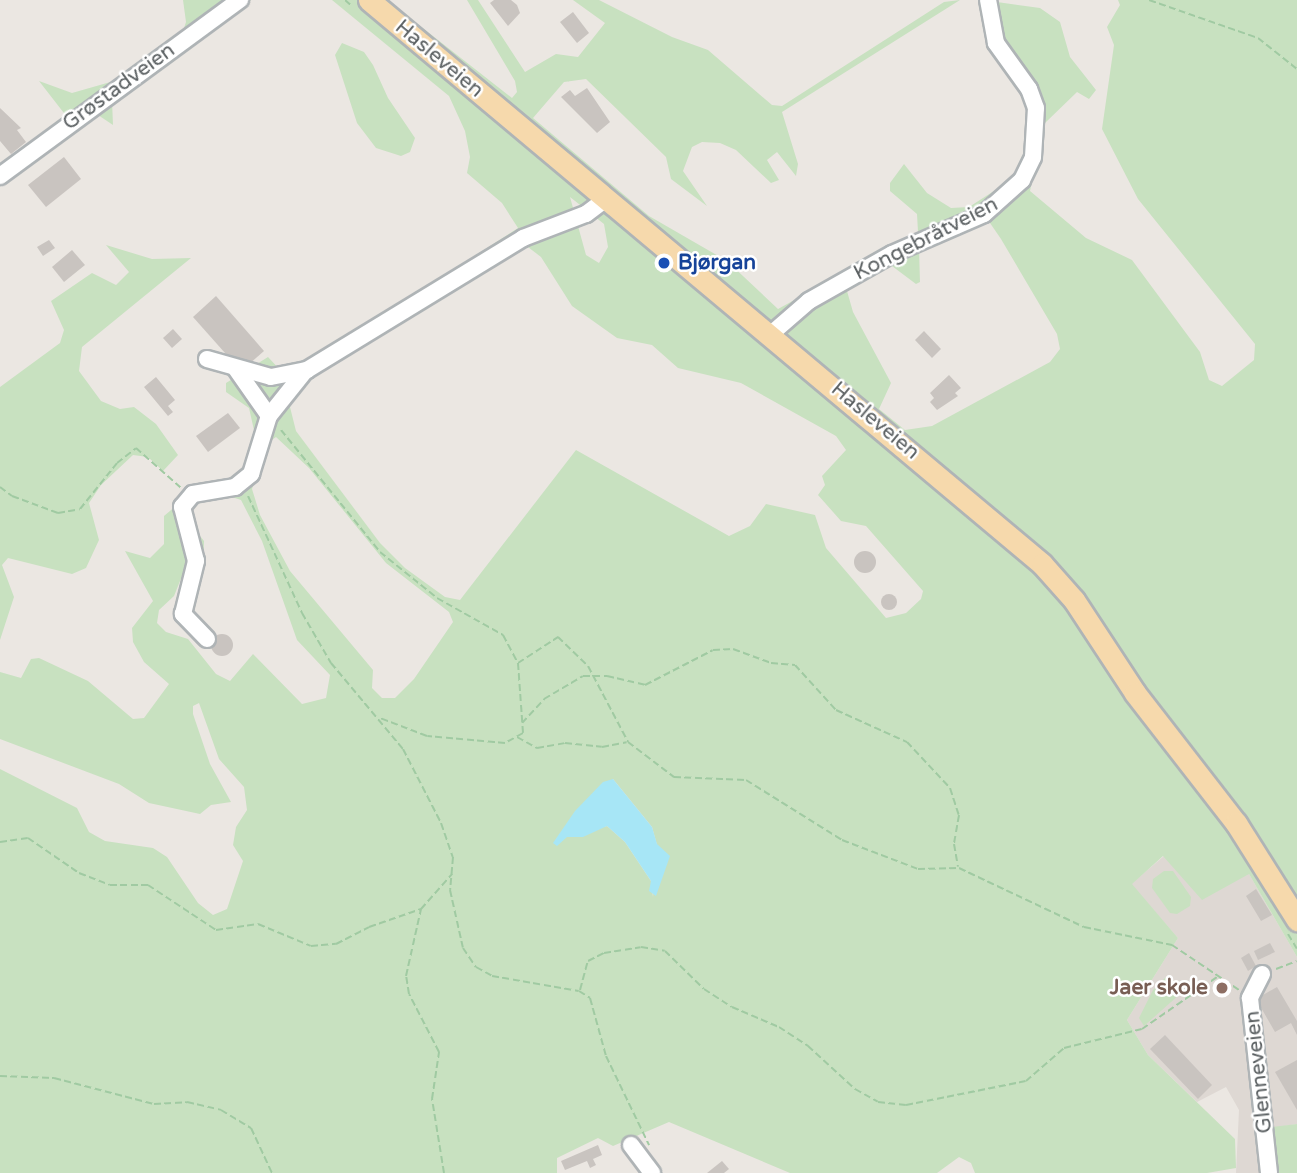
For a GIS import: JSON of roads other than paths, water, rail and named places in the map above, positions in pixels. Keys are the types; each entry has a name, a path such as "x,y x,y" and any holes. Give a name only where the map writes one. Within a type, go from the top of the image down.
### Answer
{"main road":[{"name":"Hasleveien","path":"361,4 771,334 1055,576 1146,708 1236,823 1290,923"}],"street":[{"name":"Grøstadveien","path":"0,176 240,0"},
{"name":"Kongebråtveien","path":"771,334 809,301 891,254 984,214 1022,180 1032,157 1036,108 1029,89 996,43 988,0"},
{"path":"207,639 185,618 185,601 196,561 181,514 189,497 244,483 257,462 270,416 307,370 523,238 581,216 606,199"},
{"path":"207,359 271,377 307,370"},
{"path":"236,369 270,416"},
{"name":"Glenneveien","path":"1262,974 1252,987 1250,998 1269,1173"},
{"path":"631,1145 652,1173"}],"water":[{"path":"613,779 652,827 657,844 670,856 656,896 649,891 651,881 625,842 607,826 583,837 567,837 557,846 553,843 575,811 603,782"}],"place":[{"name":"Bjørgan","path":"664,263"},
{"name":"Jaer skole","path":"1222,988"}]}
